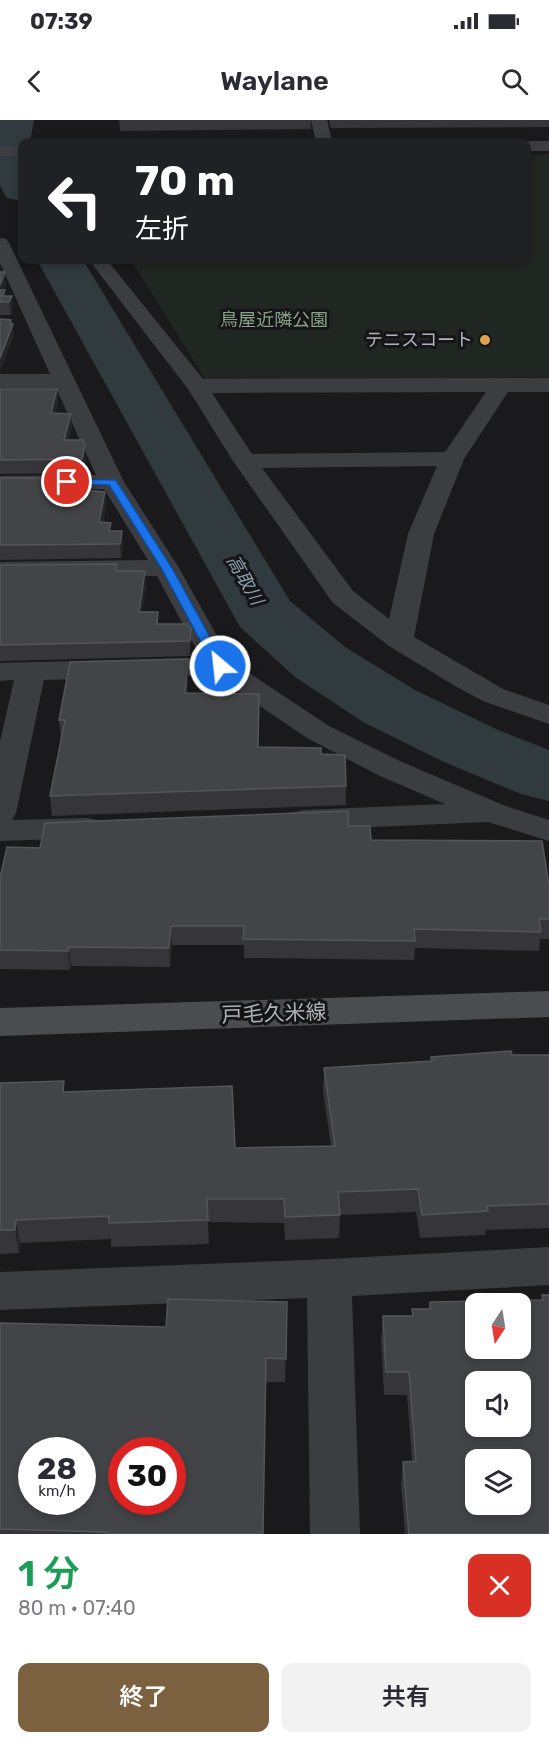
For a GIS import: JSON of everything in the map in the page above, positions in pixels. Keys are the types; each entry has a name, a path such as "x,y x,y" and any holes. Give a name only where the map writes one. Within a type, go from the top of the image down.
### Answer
{"main road":[{"name":"戸毛久米線","path":"0,1022 549,1004"}],"street":[{"path":"319,120 323,138"},
{"path":"531,146 549,146"},
{"path":"0,152 18,151"},
{"path":"3,257 24,323 63,381 112,482 166,568 220,666 318,732 391,769 491,812 549,831"},
{"path":"100,264 197,386 245,461 343,597 399,640 483,690 549,715"},
{"path":"1,386 63,381"},
{"path":"399,640 421,534 452,459 502,385"},
{"path":"197,386 549,385"},
{"path":"245,461 452,459"},
{"path":"0,483 112,482"},
{"path":"0,570 166,568"},
{"path":"0,672 220,666"},
{"path":"0,813 31,671"},
{"path":"276,821 491,812"},
{"path":"0,831 120,827"},
{"path":"0,1291 329,1278 549,1266"},
{"path":"329,1278 335,1534"}],"green space":[{"name":"鳥屋近隣公園","path":"549,154 549,377 207,382 133,264 531,264 531,155"}],"building":[{"path":"0,272 5,272 0,285"},
{"path":"0,290 5,290 2,296 12,296 9,302 0,302"},
{"path":"0,319 11,320 10,324 13,324 0,358"},
{"path":"0,389 57,389 51,413 71,414 64,440 83,440 85,445 82,459 0,460"},
{"path":"0,478 77,478 75,489 105,492 99,522 111,523 109,531 122,531 120,544 0,545"},
{"path":"117,564 116,571 145,571 139,612 158,612 157,624 188,624 191,629 190,641 0,645 0,565"},
{"path":"188,659 185,693 259,694 258,747 321,748 321,754 345,755 346,786 50,796 65,720 59,720 70,662"},
{"path":"348,811 348,826 370,826 371,840 542,841 549,885 549,919 539,919 541,932 414,929 415,941 243,939 244,926 171,926 169,948 69,947 68,951 0,950 0,878 7,847 40,848 45,823"},
{"path":"511,1051 512,1055 549,1055 549,1204 487,1206 488,1211 422,1215 418,1189 338,1192 340,1215 285,1217 284,1199 207,1199 208,1220 109,1223 109,1216 16,1220 15,1230 0,1230 0,1083 64,1081 63,1092 232,1086 235,1148 335,1146 324,1068 432,1061 431,1057"},
{"path":"542,1295 549,1295 549,1534 409,1534 403,1462 416,1461 409,1372 386,1372 383,1316 413,1316 412,1309 430,1309 430,1302 465,1301 465,1359 531,1359 531,1300 543,1300"},
{"path":"168,1299 287,1302 286,1359 266,1358 263,1534 106,1534 106,1532 0,1529 0,1323 166,1327"}],"waterway":[{"name":"高取川","path":"15,120 10,147 18,179"},
{"name":"高取川","path":"62,264 264,613 320,662 389,706 471,746 549,777"}],"place":[{"name":"テニスコート","path":"485,340"}],"route":[{"path":"67,482 112,482 166,568 220,666"}]}
